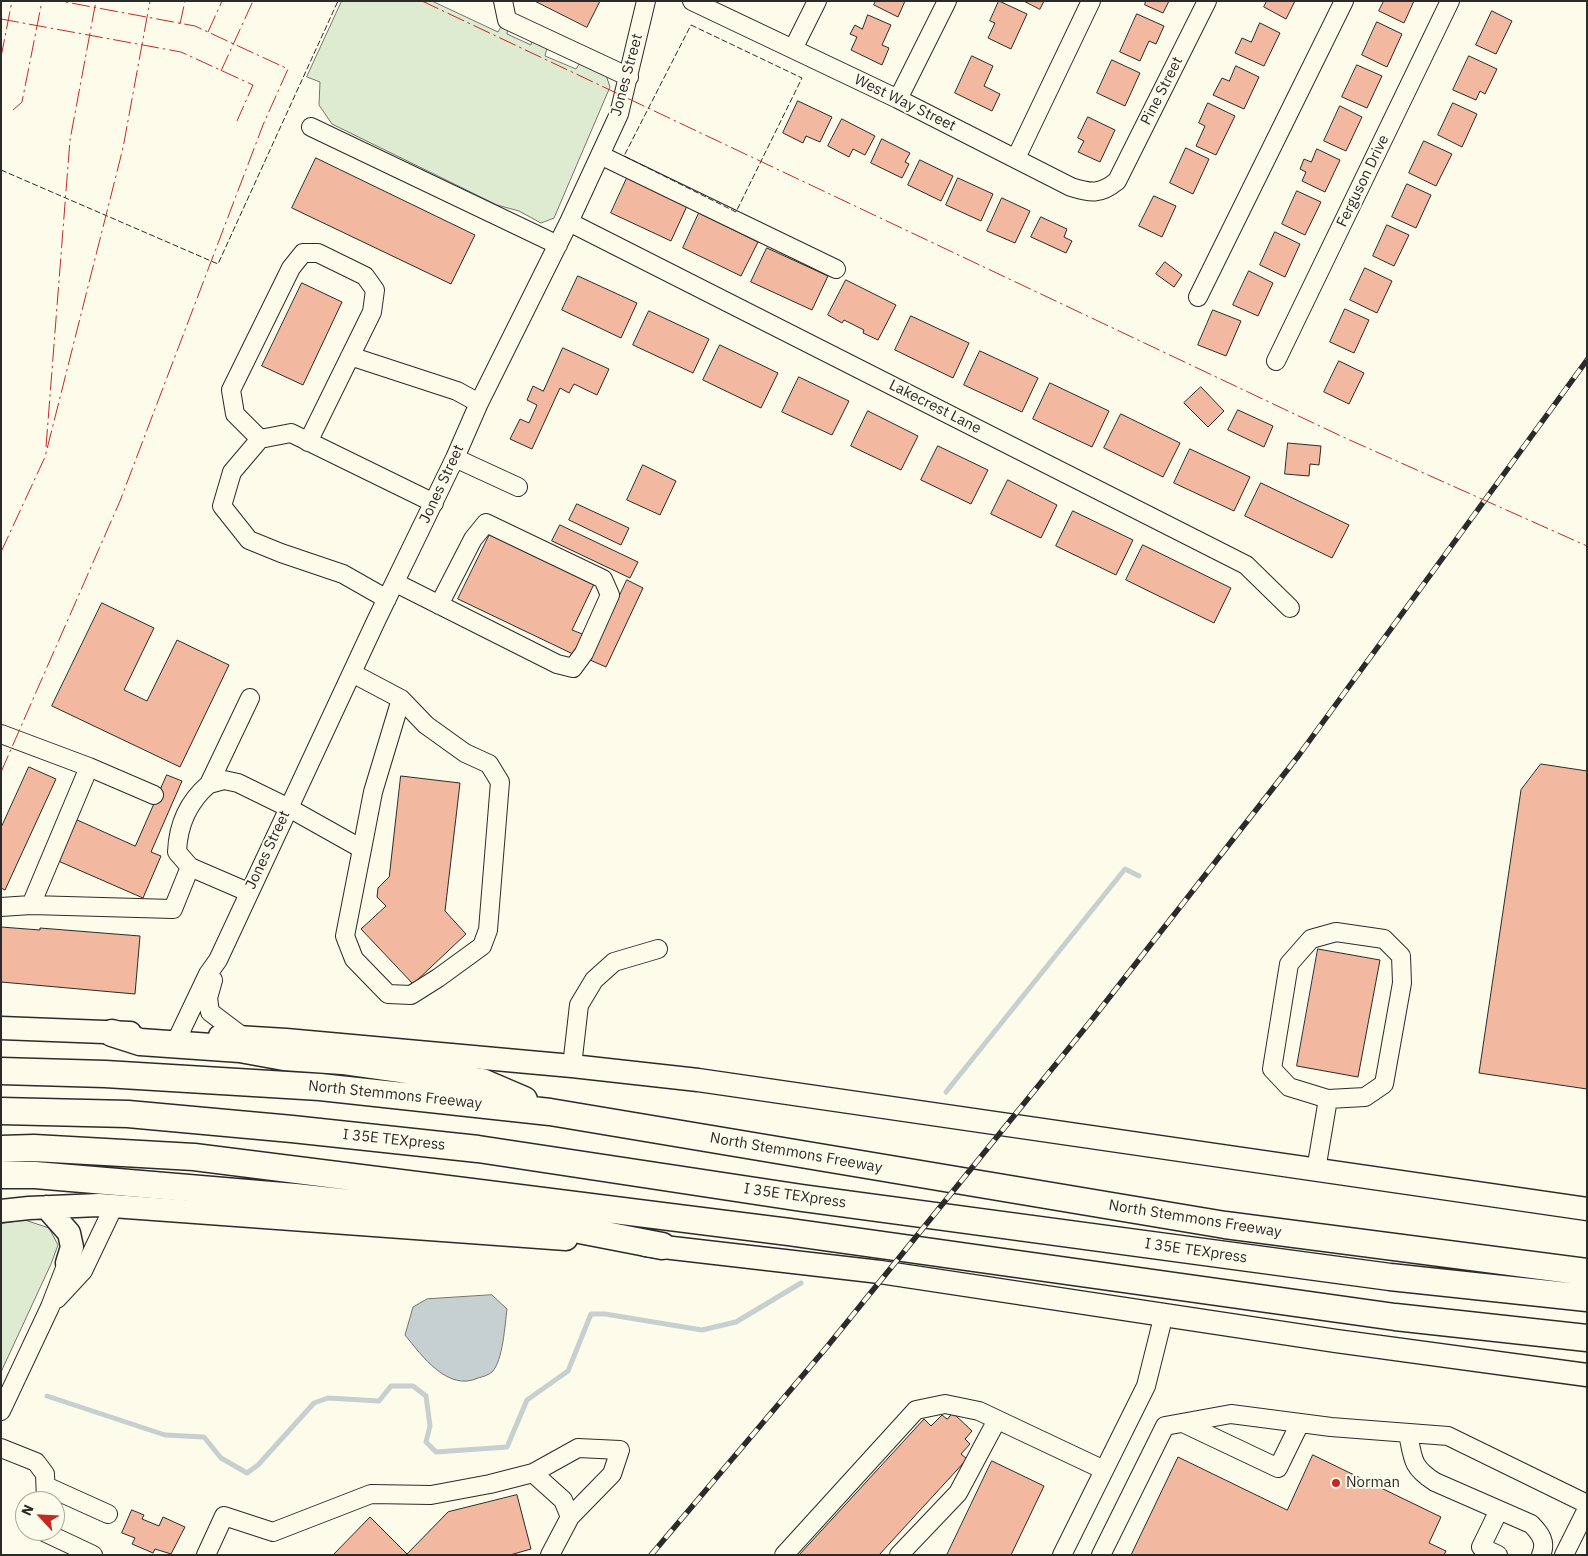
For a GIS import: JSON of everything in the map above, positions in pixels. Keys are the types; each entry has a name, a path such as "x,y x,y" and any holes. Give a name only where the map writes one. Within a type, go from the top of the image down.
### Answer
{"highway":[{"path":"112,1033 140,1042 240,1049 284,1057 342,1061 482,1082 550,1112"},
{"name":"North Stemmons Freeway","path":"1,1071 105,1074 320,1087 550,1112 1225,1225 1587,1272"},
{"name":"I 35E TEXpress","path":"1,1110 128,1114 478,1149 802,1198 1380,1276 1587,1298"},
{"path":"1,1142 34,1148"},
{"path":"1,1149 34,1148 194,1157 789,1232 1395,1317 1587,1338"},
{"path":"1,1175 35,1174 305,1198 559,1226 662,1246"}],"main road":[{"path":"1,1028 243,1037 572,1066 698,1080 1587,1209"},
{"path":"1,1211 46,1207 114,1206 662,1246 880,1272 1336,1341 1587,1375"},
{"path":"46,1207 69,1233 72,1247 67,1263"}],"street":[{"path":"503,1 507,20 629,77"},
{"name":"Jones Street","path":"243,1037 210,1012 208,998 218,960 248,892 434,503 479,403 558,245 619,114 646,1"},
{"name":"West Way Street","path":"692,1 898,99 1071,187 1088,192 1107,189 1116,181"},
{"path":"793,49 817,1"},
{"path":"898,99 947,1"},
{"path":"1016,158 1091,1"},
{"name":"Pine Street","path":"1116,181 1207,1"},
{"path":"1198,297 1344,1"},
{"name":"Ferguson Drive","path":"1276,361 1450,1"},
{"path":"311,127 558,245"},
{"path":"600,155 836,269"},
{"name":"Lakecrest Lane","path":"569,222 1246,565 1290,608"},
{"path":"260,439 235,414 231,390 291,268 303,253 318,253 365,276 375,290 372,312 308,442"},
{"path":"350,356 457,391 479,403"},
{"path":"387,599 343,574 248,540 222,506 232,472 260,439 291,433 434,503"},
{"path":"455,458 518,487"},
{"path":"396,583 439,605 557,664 572,668 584,653 610,594 603,579 486,523 473,539 439,605"},
{"path":"352,674 401,699 426,725 465,753 489,764 500,782 488,930 482,946 411,995 388,994 354,959 345,936 373,792 401,699"},
{"path":"248,892 190,867 177,852 178,837 183,819 199,793 209,784 250,698"},
{"path":"1,734 88,767 154,795"},
{"path":"31,905 88,767"},
{"path":"209,784 224,780 238,783 288,808 362,850"},
{"path":"1,907 31,905 173,909 190,867"},
{"path":"1336,932 1384,939 1401,956 1402,983 1384,1084 1365,1097 1328,1099 1289,1087 1272,1069 1289,964 1311,939 1336,932"},
{"path":"572,1066 579,1005 594,980 614,962 658,949"},
{"name":"Jones Street","path":"179,1035 208,974 218,960"},
{"path":"1316,1170 1328,1099"},
{"path":"50,1307 83,1271 114,1206"},
{"path":"1,1411 50,1307 67,1263"},
{"path":"1062,1555 1146,1386 1164,1314"},
{"path":"784,1555 916,1410 945,1404 979,1411 1104,1470"},
{"path":"1101,1555 1165,1426 1231,1414 1408,1434 1448,1436 1587,1504"},
{"path":"899,1555 958,1494 997,1420"},
{"path":"1182,1423 1278,1468 1300,1423"},
{"path":"1408,1434 1413,1461 1422,1474 1435,1482 1532,1524 1542,1535 1544,1549 1541,1555"},
{"path":"1,1448 36,1462 45,1474 46,1491"},
{"path":"206,1555 224,1516 273,1532 371,1494 431,1495 490,1484 533,1473 578,1448 620,1450 612,1474 570,1517 550,1555"},
{"path":"533,1473 563,1500 570,1517"},
{"path":"65,1499 108,1514"},
{"path":"1564,1555 1587,1509"},
{"path":"1498,1555 1480,1551 1499,1510"},
{"path":"63,1541 93,1555"}],"green space":[{"path":"342,1 432,1 498,32 503,23 508,25 507,34 531,45 532,36 548,44 545,56 576,69 581,61 605,72 610,87 554,218 541,223 519,211 497,205 332,124 319,105 320,82 307,77"},
{"path":"25,1220 49,1228 58,1245 1,1372 1,1224"}],"shaded area":[{"path":"492,1295 507,1309 499,1360 492,1372 487,1375 467,1381 456,1380 446,1376 419,1353 405,1335 413,1307 427,1299"}],"building":[{"path":"535,1 600,1 587,27"},
{"path":"876,1 905,1 898,17 874,5"},
{"path":"999,1 1027,14 1011,49 988,38 995,23 990,21"},
{"path":"1024,1 1044,1 1040,9"},
{"path":"1146,1 1169,1 1163,13 1145,5"},
{"path":"1267,1 1295,1 1286,19 1264,7"},
{"path":"1384,1 1414,1 1404,23 1379,11"},
{"path":"1492,11 1512,21 1496,54 1476,45"},
{"path":"1137,14 1164,26 1156,44 1149,41 1140,61 1120,52"},
{"path":"868,15 891,25 882,45 889,48 882,65 851,50 857,37 850,34 855,25 862,29"},
{"path":"1377,22 1402,34 1387,67 1362,55"},
{"path":"1260,23 1280,33 1264,66 1235,53 1242,38 1251,42"},
{"path":"972,56 993,66 984,86 1000,94 992,111 955,93"},
{"path":"1469,56 1497,69 1485,94 1480,91 1476,100 1453,90"},
{"path":"1112,60 1140,73 1125,106 1097,93"},
{"path":"1357,65 1382,76 1367,108 1342,97"},
{"path":"1236,66 1259,77 1244,109 1213,95 1222,78 1229,81"},
{"path":"798,101 832,117 820,142 806,136 803,143 783,133"},
{"path":"1208,103 1235,116 1216,155 1196,146 1205,126 1199,123"},
{"path":"1453,103 1477,114 1462,147 1438,135"},
{"path":"1340,106 1362,117 1346,151 1324,141"},
{"path":"1088,117 1115,130 1100,162 1078,152 1084,141 1078,138"},
{"path":"842,119 875,136 865,155 853,149 849,157 828,146"},
{"path":"882,139 910,153 905,162 909,164 902,178 871,163"},
{"path":"1424,141 1452,154 1436,186 1409,173"},
{"path":"1186,148 1209,159 1193,194 1170,183"},
{"path":"1317,149 1340,160 1325,192 1302,181 1306,172 1300,169 1304,159 1311,162"},
{"path":"316,158 475,235 451,284 292,208"},
{"path":"920,160 953,176 941,201 908,185"},
{"path":"627,178 687,206 671,241 611,213"},
{"path":"958,178 993,194 981,221 946,205"},
{"path":"1407,184 1431,195 1416,228 1392,217"},
{"path":"1297,191 1321,202 1305,235 1282,224"},
{"path":"1154,196 1176,206 1162,237 1139,226"},
{"path":"1002,198 1030,211 1015,243 987,231"},
{"path":"699,213 758,242 741,276 683,248"},
{"path":"1041,217 1067,229 1064,237 1072,241 1066,253 1031,237"},
{"path":"1387,225 1409,235 1394,266 1373,256"},
{"path":"1275,232 1300,244 1285,277 1260,265"},
{"path":"767,248 828,276 812,310 751,282"},
{"path":"1165,262 1182,275 1174,287 1156,274"},
{"path":"1365,268 1392,281 1377,313 1350,300"},
{"path":"1249,271 1273,283 1258,316 1233,305"},
{"path":"578,276 637,303 621,338 562,310"},
{"path":"846,280 896,305 878,340 863,333 864,330 844,320 842,323 828,315"},
{"path":"302,283 342,302 303,385 262,366"},
{"path":"1345,309 1369,320 1354,353 1330,342"},
{"path":"1213,310 1241,321 1226,356 1198,345"},
{"path":"649,311 709,339 693,373 633,345"},
{"path":"911,316 969,343 953,378 895,350"},
{"path":"720,345 778,373 761,408 703,380"},
{"path":"563,348 609,369 597,395 574,384 569,393 560,388 532,449 510,439 520,419 529,423 537,405 527,400 533,386 543,391"},
{"path":"980,351 1038,378 1022,412 964,385"},
{"path":"1339,361 1364,373 1349,404 1324,392"},
{"path":"799,377 849,401 832,435 782,412"},
{"path":"1050,383 1109,411 1092,447 1033,419"},
{"path":"1201,387 1224,411 1208,427 1184,403"},
{"path":"1238,410 1273,426 1264,447 1228,430"},
{"path":"868,411 918,436 901,470 851,446"},
{"path":"1121,414 1180,443 1163,477 1104,448"},
{"path":"1288,443 1321,446 1319,465 1310,464 1309,476 1285,474"},
{"path":"938,446 988,470 971,504 921,480"},
{"path":"1190,449 1250,477 1234,511 1174,483"},
{"path":"643,465 676,481 660,515 627,500"},
{"path":"1008,480 1057,505 1041,538 991,514"},
{"path":"1261,483 1349,525 1332,558 1245,516"},
{"path":"577,504 629,528 621,545 569,520"},
{"path":"1073,511 1133,540 1116,575 1056,546"},
{"path":"560,525 638,562 630,578 552,541"},
{"path":"490,534 594,584 572,630 585,635 575,655 458,599"},
{"path":"1143,545 1231,588 1214,623 1126,580"},
{"path":"627,580 643,588 606,667 590,660"},
{"path":"102,603 154,628 124,690 147,701 177,640 229,665 180,767 52,706"},
{"path":"1541,764 1587,771 1587,1089 1479,1073 1521,790"},
{"path":"29,767 56,779 5,890 1,888 1,828"},
{"path":"167,775 182,781 151,852 161,856 143,898 56,860 75,819 135,846"},
{"path":"401,776 460,783 445,911 466,934 413,984 361,929 386,906 377,897 378,888 389,877"},
{"path":"1,927 40,930 40,928 140,936 135,994 1,982"},
{"path":"1318,949 1380,960 1358,1077 1297,1066"},
{"path":"953,1413 972,1431 965,1439 970,1444 961,1454 967,1459 879,1555 799,1555 924,1419 931,1426 942,1415 947,1419"},
{"name":"Norman","path":"1313,1455 1441,1517 1429,1543 1446,1551 1444,1555 1131,1555 1178,1457 1287,1510"},
{"path":"992,1461 1044,1486 1011,1555 947,1555"},
{"path":"517,1495 531,1549 510,1555 333,1555 370,1517 407,1554 448,1512"},
{"path":"132,1510 144,1515 142,1519 159,1526 163,1517 185,1527 171,1554 155,1549 153,1553 132,1544 135,1538 122,1533"}],"waterway":[{"path":"946,1092 1125,869 1139,876"},
{"path":"47,1396 165,1435 204,1437 221,1458 247,1473 258,1465 314,1403 328,1398 379,1401 391,1386 413,1386 426,1396 430,1426 426,1442 436,1452 507,1447 527,1400 568,1371 591,1314 605,1314 702,1330 736,1322 801,1283"}],"railway":[{"path":"651,1555 826,1348 1094,1017 1299,755 1587,360"}],"fence":[{"path":"1,170 218,264 338,1"},
{"path":"691,25 802,78 736,212 624,156 691,25"}],"power":[{"path":"1,57 12,1"},
{"path":"13,110 22,102 42,1"},
{"path":"1,772 120,501 263,125 288,69 195,26 60,1"},
{"path":"46,447 70,140 96,1"},
{"path":"1,552 45,457 123,148 150,1"},
{"path":"180,24 185,1"},
{"path":"208,32 222,1"},
{"path":"221,71 253,1"},
{"path":"422,1 1343,437 1587,546"},
{"path":"1,19 181,52 253,85 237,121"}],"place":[{"name":"Norman","path":"1336,1483"}]}
